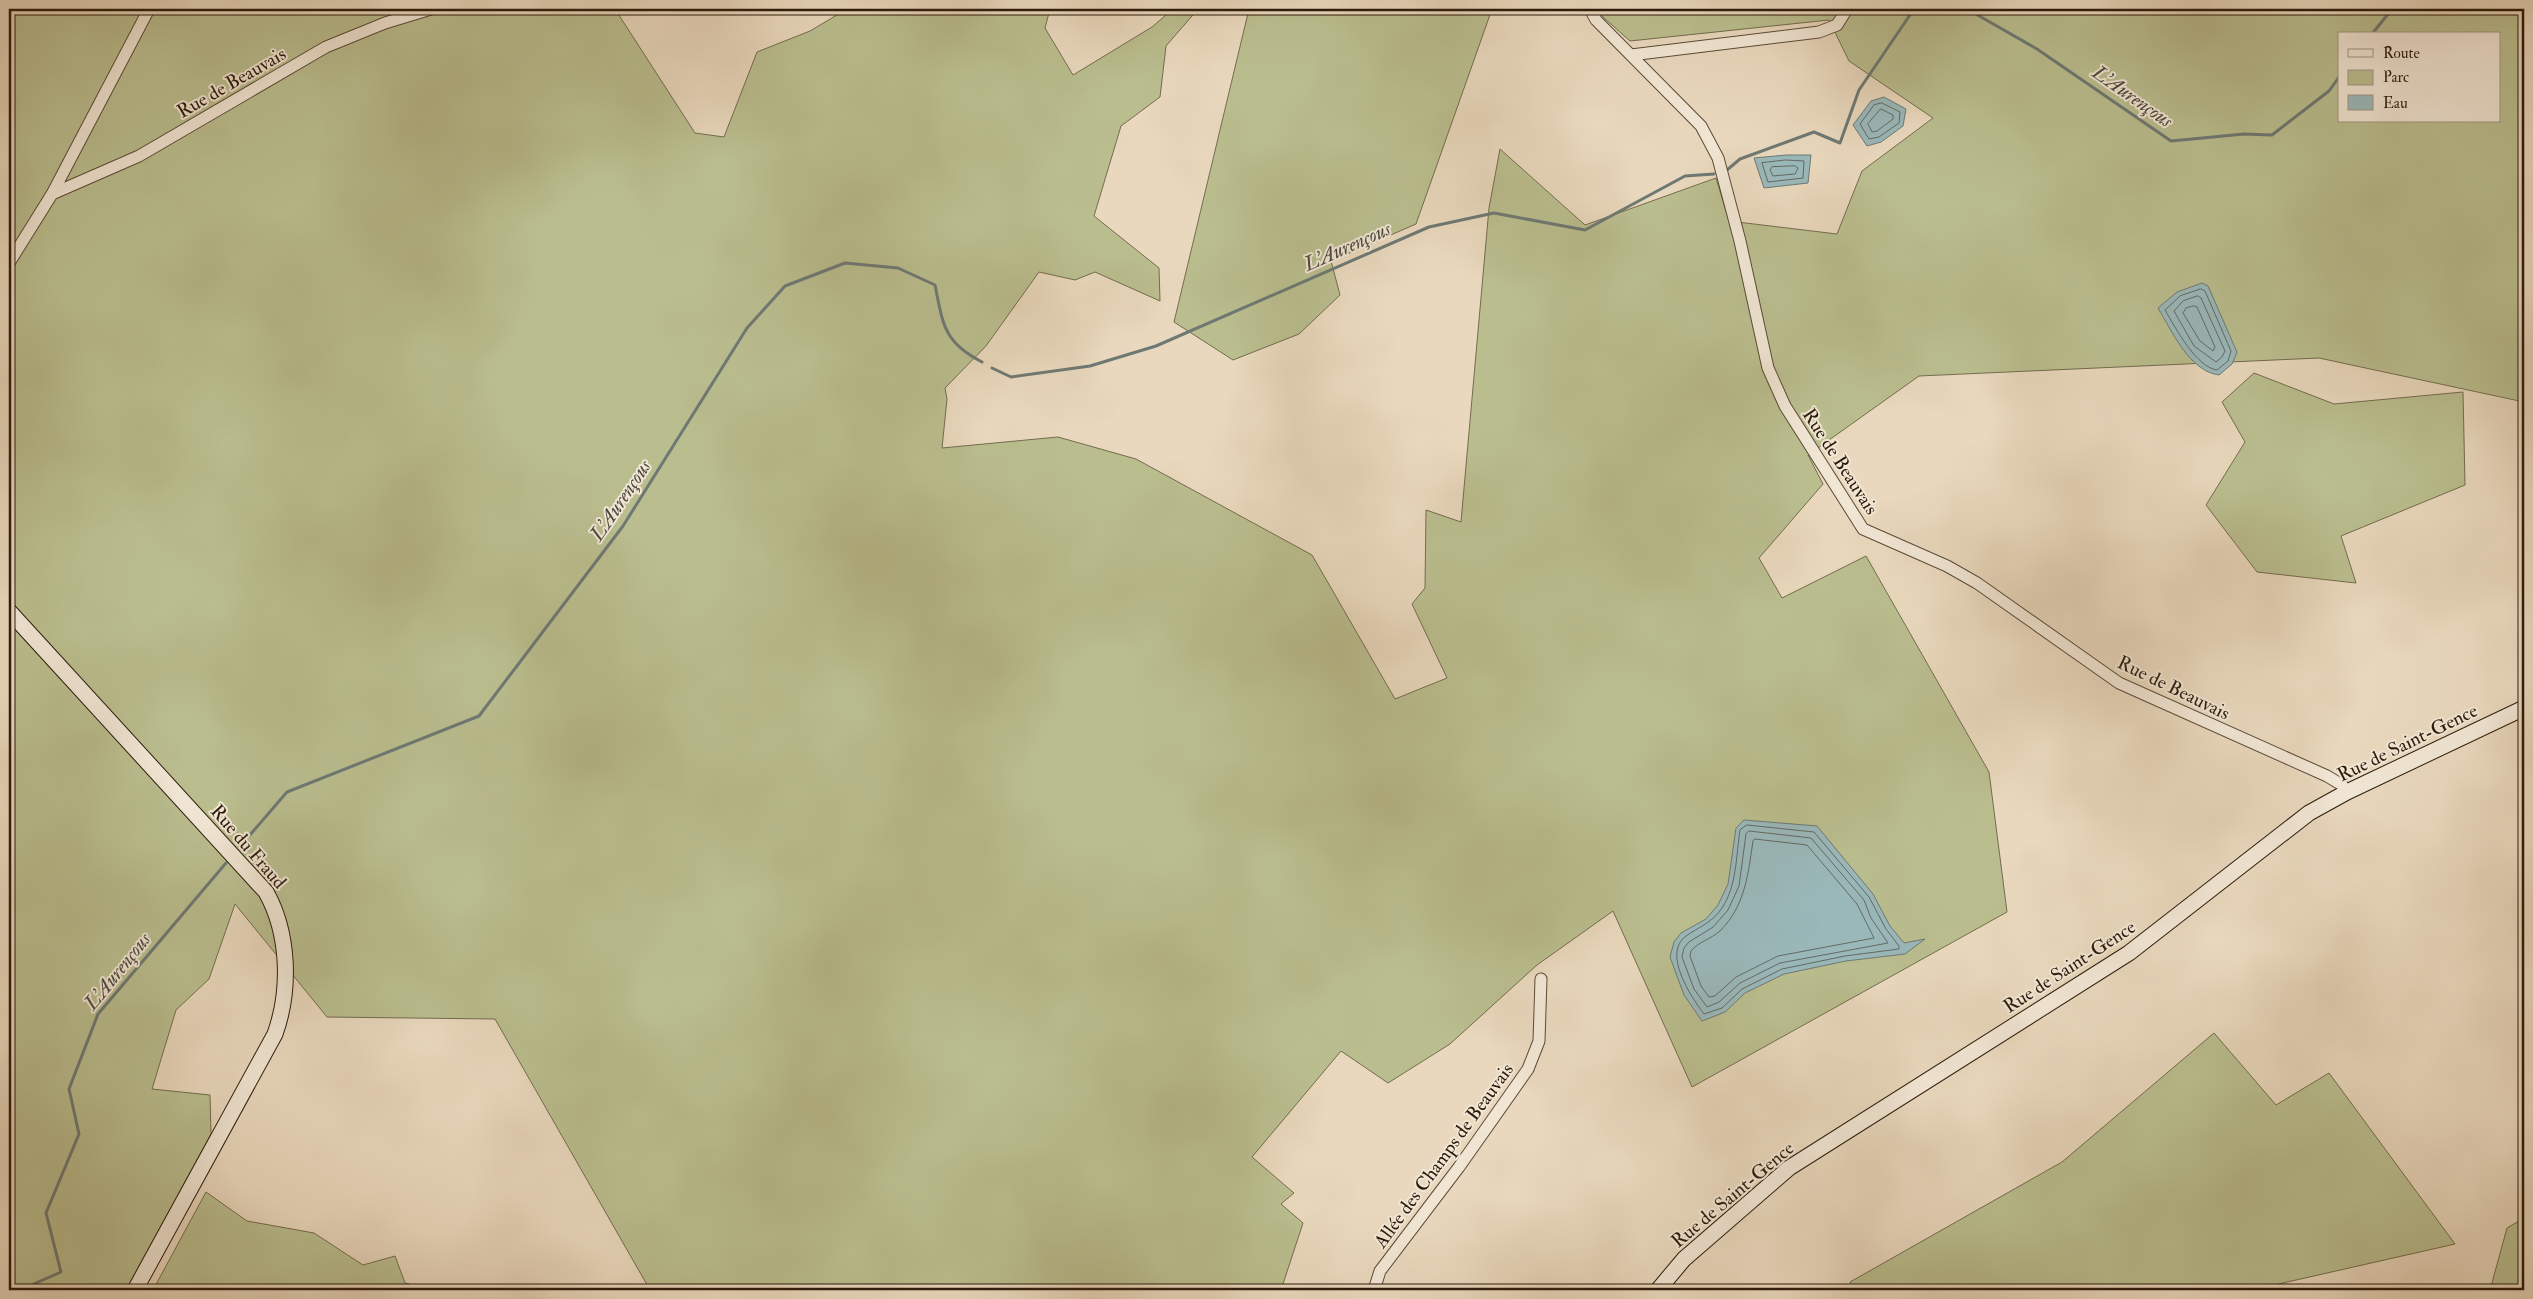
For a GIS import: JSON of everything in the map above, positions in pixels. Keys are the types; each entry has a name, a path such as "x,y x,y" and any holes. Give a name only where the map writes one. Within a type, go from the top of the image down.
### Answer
{"street":[{"path":"9,263 52,194 149,9"},
{"name":"Rue de Beauvais","path":"52,194 139,156 326,47 385,23 431,9"},
{"name":"Rue de Beauvais","path":"1590,9 1596,20 1701,126 1718,158 1740,241 1768,368 1785,406 1863,529 1977,583 2119,683 2327,776 2342,785 2347,792"},
{"path":"1630,55 1819,32 1837,25 1846,9"},
{"name":"Rue du Fraud","path":"9,611 266,892 275,907 282,935 285,969 281,1016 275,1034 135,1290"},
{"name":"Rue de Saint-Gence","path":"1658,1290 1684,1259 1789,1168 2129,953 2309,813 2347,792 2524,708"},
{"name":"Allée des Champs de Beauvais","path":"1374,1290 1380,1271 1459,1167 1528,1069 1539,1042 1541,980"}],"green space":[{"path":"9,9 615,9 695,133 724,137 757,52 810,31 847,9 1050,9 1045,28 1073,75 1152,27 1173,9 1198,9 1166,46 1160,97 1121,126 1094,216 1159,268 1160,301 1095,272 1075,280 1039,272 986,346 945,388 947,399 942,448 1058,437 1136,459 1312,555 1395,699 1447,678 1412,604 1425,588 1426,510 1461,522 1489,208 1500,149 1585,225 1716,178 1729,221 1837,234 1862,171 1933,118 1849,61 1829,20 1630,41 1603,17 1599,9 2524,9 2524,402 2319,358 1919,376 1808,455 1823,484 1759,558 1782,598 1866,556 1989,772 2007,912 1692,1087 1613,911 1537,965 1450,1044 1388,1083 1341,1051 1252,1157 1294,1193 1281,1204 1303,1223 1281,1290 650,1290 495,1019 327,1017 235,904 209,979 176,1010 152,1089 210,1095 211,1134 126,1290 9,1290"},
{"path":"1249,9 1492,9 1416,224 1331,261 1340,295 1299,334 1233,360 1174,322"},
{"path":"2254,373 2334,404 2463,392 2465,485 2341,536 2356,583 2257,572 2206,505 2245,442 2222,402"},
{"path":"2214,1033 2276,1105 2329,1073 2455,1244 2252,1290 1853,1290 1850,1282 2062,1162"},
{"path":"206,1192 247,1221 314,1233 363,1265 395,1256 405,1283 432,1290 153,1290"},
{"path":"2524,1218 2524,1290 2490,1290 2507,1228"}],"water":[{"path":"1884,97 1906,109 1903,126 1881,142 1867,146 1853,125 1871,101"},
{"path":"1811,155 1808,183 1764,188 1754,158"},
{"path":"2202,283 2208,286 2237,352 2232,364 2219,375 2208,372 2190,358 2182,349 2158,308 2177,292"},
{"path":"1744,820 1817,826 1873,894 1890,926 1904,943 1925,939 1905,954 1846,961 1784,974 1745,993 1725,1012 1702,1021 1684,995 1670,957 1674,942 1681,933 1706,919 1718,905 1728,884 1736,828"}],"waterway":[{"name":"L'Aurençous","path":"1727,170 1740,159 1814,132 1840,143 1859,90 1914,9"},
{"name":"L'Aurençous","path":"1967,9 2037,49 2171,141 2244,134 2272,135 2329,91 2338,78"},
{"name":"L'Aurençous","path":"2374,32 2392,9"},
{"name":"L'Aurençous","path":"992,368 1011,377 1090,366 1156,346 1429,227 1494,213 1585,230 1685,176 1714,174"},
{"name":"L'Aurençous","path":"249,836 287,792 479,716 623,526 747,328 785,286 845,263 898,268 935,285 940,311 947,331 959,347 982,362"},
{"name":"L'Aurençous","path":"20,1290 61,1272 46,1213 79,1134 69,1089 98,1014 226,863"}]}
